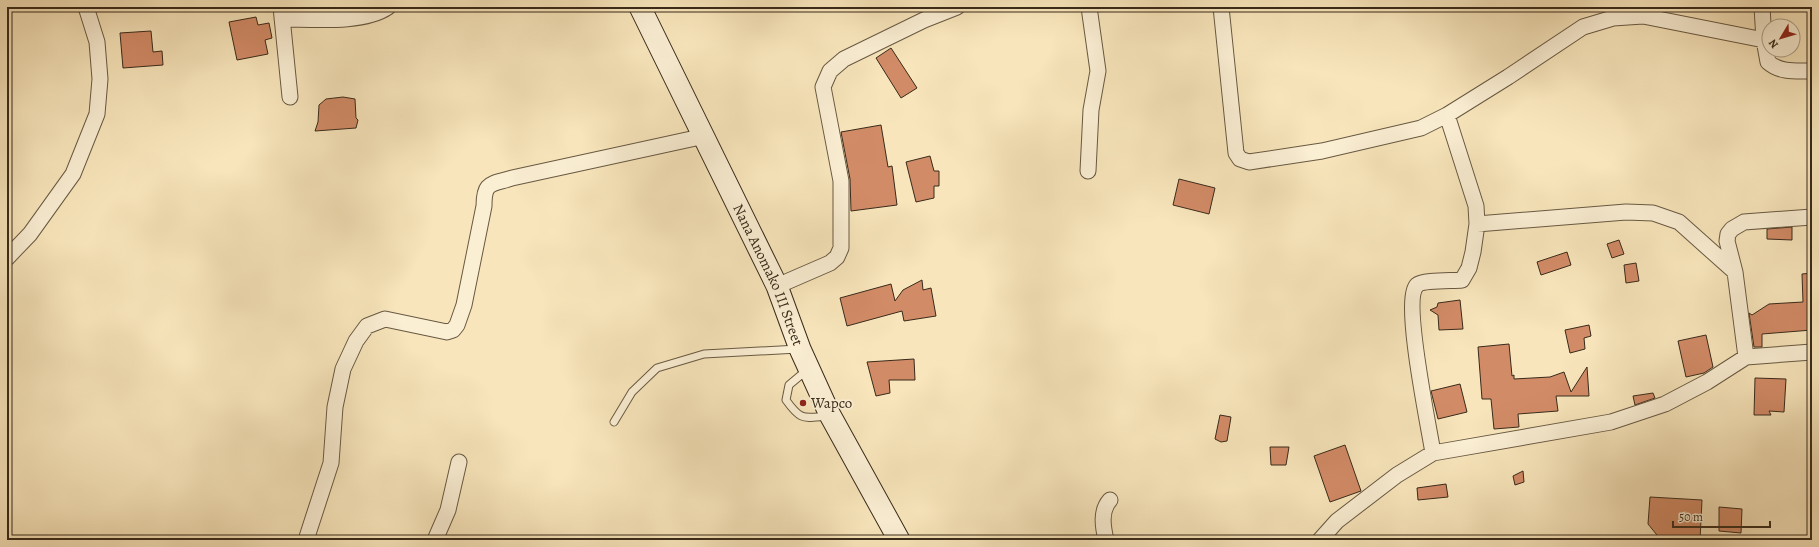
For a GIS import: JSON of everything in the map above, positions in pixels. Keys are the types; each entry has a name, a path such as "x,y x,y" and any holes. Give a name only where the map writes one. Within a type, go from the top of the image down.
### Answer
{"street":[{"path":"7,258 30,234 73,174 97,114 100,79 97,42 86,7"},
{"path":"290,97 282,13 355,18 382,11 388,7"},
{"name":"Nana Anomako III Street","path":"640,7 705,136 777,286 800,349 830,415 899,540"},
{"path":"777,286 830,263 837,257 841,248 841,181 823,86 830,71 844,59 924,20 957,7"},
{"path":"1088,171 1090,110 1098,71 1089,7"},
{"path":"1221,7 1236,152 1240,159 1249,162 1322,151 1375,140 1421,128 1447,115 1583,27 1613,18 1643,16 1761,39"},
{"path":"1762,7 1763,18"},
{"path":"1767,58 1768,62 1774,68 1812,71"},
{"path":"1433,453 1412,320 1414,290 1418,284 1426,282 1462,280 1469,268 1477,224 1476,206 1447,115"},
{"path":"306,540 331,463 335,407 343,369 356,341 367,326 385,319 447,332 453,330 457,325 464,305 484,206 484,191 490,185 512,178 705,136"},
{"path":"1477,224 1626,212 1653,213 1678,222 1735,272"},
{"path":"1746,357 1735,272 1727,241 1728,234 1732,229 1744,222 1812,217"},
{"path":"1320,540 1337,521 1397,475 1433,453 1610,422 1665,404 1707,382 1746,357 1812,352"},
{"path":"435,540 448,510 459,462"},
{"path":"1106,540 1104,510 1105,505 1110,500"}],"lane":[{"path":"614,422 632,392 658,368 704,354 800,349"},
{"path":"809,369 789,385 786,400 796,414 805,418 830,415"}],"building":[{"path":"256,17 258,25 269,23 272,38 265,40 268,54 237,60 229,22"},
{"path":"151,31 153,52 162,51 163,65 123,68 120,33"},
{"path":"891,48 917,88 901,98 876,58"},
{"path":"343,97 355,99 356,118 358,120 356,128 315,131 318,122 319,105 326,99"},
{"path":"881,125 888,167 892,166 897,205 851,211 850,179 841,132"},
{"path":"930,156 934,171 939,171 939,186 934,186 934,198 916,202 906,162"},
{"path":"1179,179 1215,188 1209,214 1173,205"},
{"path":"1792,227 1792,240 1767,239 1767,229"},
{"path":"1619,240 1624,254 1612,258 1607,244"},
{"path":"1567,252 1571,265 1541,275 1537,262"},
{"path":"1636,263 1639,281 1626,283 1624,265"},
{"path":"1812,273 1812,330 1762,334 1762,347 1754,347 1749,313 1752,315 1769,304 1803,302 1802,274"},
{"path":"922,280 923,290 931,288 936,316 904,321 902,311 847,326 840,298 891,284 895,301 903,290"},
{"path":"1460,300 1463,329 1439,330 1438,315 1430,310 1437,307 1438,303"},
{"path":"1589,325 1591,336 1584,338 1585,349 1570,353 1565,330"},
{"path":"1706,335 1713,367 1704,373 1686,377 1678,341"},
{"path":"1509,344 1512,376 1514,375 1514,379 1550,377 1564,372 1571,392 1587,367 1589,396 1556,396 1558,411 1518,414 1519,427 1494,429 1491,399 1482,399 1478,347"},
{"path":"914,359 915,380 889,380 890,393 876,396 867,362"},
{"path":"1755,378 1786,379 1784,412 1769,411 1771,415 1754,415"},
{"path":"1460,384 1467,412 1438,419 1431,391"},
{"path":"1653,393 1655,398 1635,405 1633,396"},
{"path":"1220,415 1231,417 1227,441 1221,442 1215,439"},
{"path":"1345,445 1361,491 1330,502 1314,456"},
{"path":"1270,447 1289,447 1286,465 1271,465"},
{"path":"1523,471 1524,482 1515,485 1513,476"},
{"path":"1446,484 1448,497 1418,500 1417,488"},
{"path":"1650,497 1702,500 1700,540 1661,540 1648,524"},
{"path":"1719,507 1742,509 1741,533 1719,531"}],"place":[{"name":"Wapco","path":"803,403"}]}
